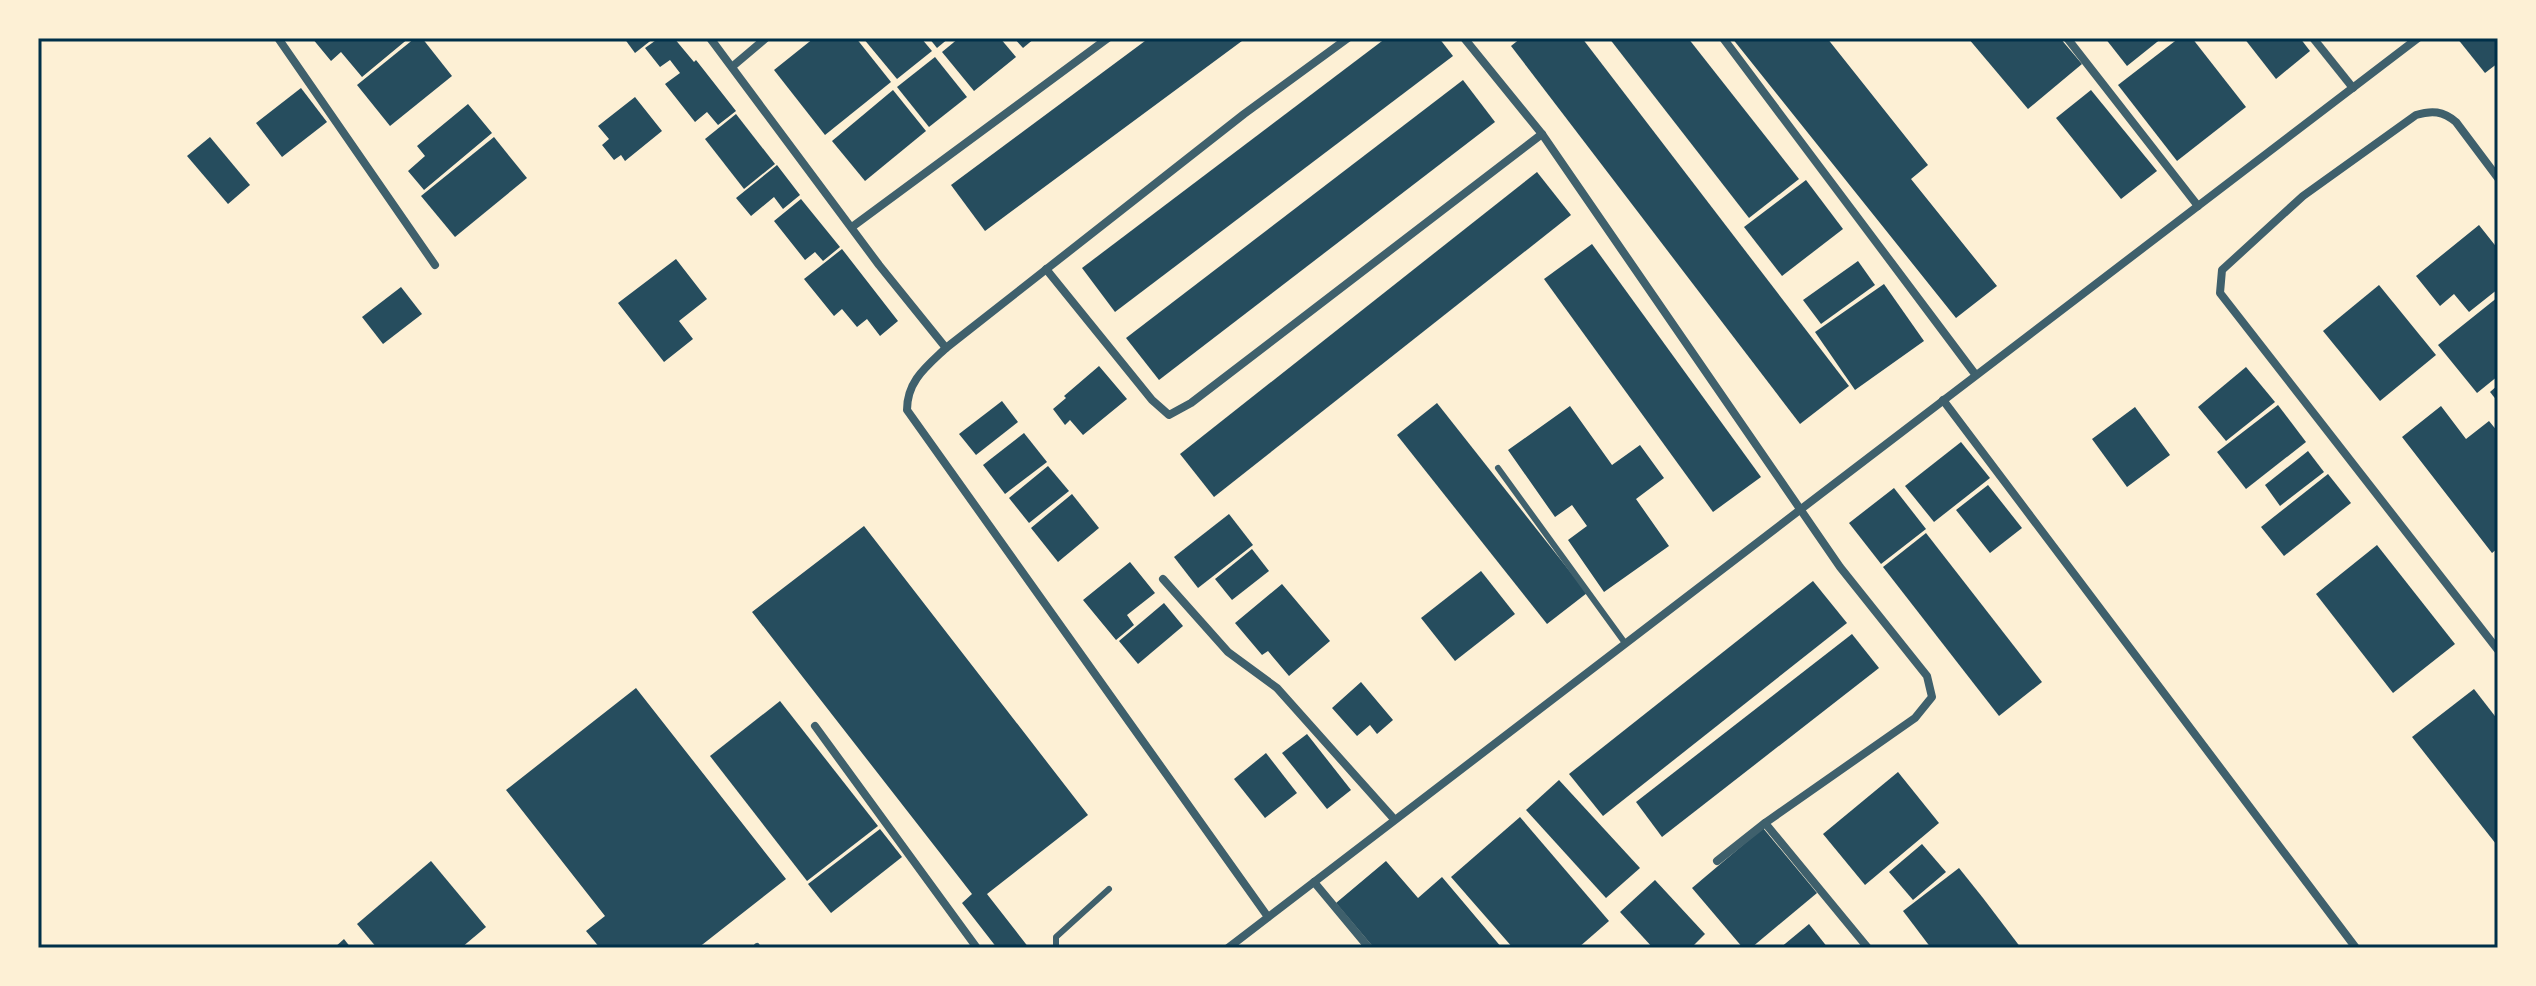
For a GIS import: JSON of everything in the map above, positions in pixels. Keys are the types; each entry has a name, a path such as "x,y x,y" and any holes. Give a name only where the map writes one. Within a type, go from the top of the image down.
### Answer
{"street":[{"path":"278,38 435,265"},
{"path":"710,38 946,348"},
{"path":"733,66 766,38"},
{"path":"852,227 1108,38"},
{"path":"1268,917 907,410 907,395 914,379 946,348 1244,114 1348,38"},
{"path":"1464,38 1542,134 1840,567 1927,676 1932,697 1915,718 1765,823 1717,861"},
{"path":"1723,38 1975,374"},
{"path":"2067,38 2198,206"},
{"path":"2313,38 2353,88"},
{"path":"1228,948 2418,38"},
{"path":"2498,178 2456,122 2447,115 2437,112 2416,115 2303,196 2222,270 2220,293 2498,650"},
{"path":"1046,269 1152,400 1169,415 1191,403 1542,134"},
{"path":"1943,400 2356,948"},
{"path":"1163,579 1228,652 1277,688 1394,819"},
{"path":"815,726 977,948"},
{"path":"1765,823 1868,948"},
{"path":"1314,882 1369,948"}],"lane":[{"path":"1498,468 1625,643"},
{"path":"1056,948 1056,937 1109,889"}],"building":[{"path":"312,38 409,38 362,77 341,52 331,61"},
{"path":"415,38 422,38 452,76 390,126 357,85"},
{"path":"624,38 654,38 635,53"},
{"path":"659,38 674,38 694,62 696,60 736,111 718,125 707,112 695,122 665,84 680,73 670,60 660,67 645,48"},
{"path":"814,38 856,38 891,82 825,135 774,70"},
{"path":"863,38 921,38 932,51 897,79"},
{"path":"929,38 949,38 937,48"},
{"path":"959,38 1000,38 1016,57 974,91 942,52"},
{"path":"1014,38 1035,38 1023,48"},
{"path":"1149,38 1246,38 985,231 951,185"},
{"path":"1386,38 1439,38 1453,56 1115,312 1082,268"},
{"path":"1521,38 1582,38 1849,386 1800,424 1511,46"},
{"path":"1609,38 1688,38 1799,179 1749,218"},
{"path":"1732,38 1827,38 1928,165 1911,179 1997,286 1956,318"},
{"path":"1968,38 2060,38 2082,64 2028,109"},
{"path":"2105,38 2162,38 2127,66"},
{"path":"2179,38 2192,38 2246,107 2177,161 2118,85"},
{"path":"2244,38 2300,38 2310,51 2276,79"},
{"path":"2457,38 2498,38 2498,63 2485,73"},
{"path":"935,57 967,97 929,127 897,87"},
{"path":"1463,80 1495,122 1159,380 1126,338"},
{"path":"301,88 327,122 282,157 256,123"},
{"path":"893,90 926,131 865,181 832,141"},
{"path":"2091,90 2157,171 2121,199 2056,118"},
{"path":"635,97 662,131 625,161 621,155 614,160 602,145 609,139 598,126"},
{"path":"468,104 492,133 424,190 408,171 425,156 417,146"},
{"path":"736,114 775,164 744,189 705,139"},
{"path":"210,137 250,185 228,204 187,156"},
{"path":"494,137 527,178 455,237 421,196"},
{"path":"777,165 800,195 783,209 774,197 751,216 736,198"},
{"path":"1537,172 1571,215 1214,497 1180,454"},
{"path":"1806,180 1843,229 1782,276 1744,227"},
{"path":"801,199 840,247 823,261 815,252 805,260 774,221"},
{"path":"2479,225 2498,249 2498,289 2469,312 2454,294 2440,306 2416,276"},
{"path":"1592,244 1761,477 1713,512 1544,279"},
{"path":"842,249 898,321 880,336 867,319 857,327 842,309 834,316 804,279"},
{"path":"676,259 707,299 679,321 693,339 664,362 618,303"},
{"path":"1858,261 1875,285 1821,324 1803,300"},
{"path":"1884,284 1924,341 1855,390 1815,332"},
{"path":"2379,285 2436,355 2380,401 2323,331"},
{"path":"401,287 422,314 383,344 362,317"},
{"path":"2498,297 2498,376 2477,393 2438,345"},
{"path":"1099,366 1127,399 1083,435 1070,420 1065,425 1053,409"},
{"path":"2246,367 2275,402 2226,441 2198,407"},
{"path":"2498,385 2498,402 2490,392"},
{"path":"1002,401 1018,422 976,455 959,434"},
{"path":"1437,403 1587,593 1547,624 1397,435"},
{"path":"2278,405 2306,442 2246,489 2217,452"},
{"path":"1570,406 1612,465 1640,445 1664,478 1636,499 1669,546 1604,592 1568,540 1587,526 1572,505 1555,517 1508,450"},
{"path":"2441,406 2466,439 2489,421 2498,432 2498,548 2492,553 2402,437"},
{"path":"2135,407 2170,455 2127,487 2092,439"},
{"path":"1024,433 1047,462 1005,494 983,465"},
{"path":"1961,442 1990,478 1934,522 1905,486"},
{"path":"2308,451 2324,472 2280,506 2265,485"},
{"path":"1048,466 1069,491 1029,523 1009,498"},
{"path":"2328,474 2351,503 2284,556 2261,527"},
{"path":"1988,485 2022,528 1990,553 1956,510"},
{"path":"1894,488 1926,529 1881,564 1849,523"},
{"path":"1072,494 1099,528 1058,562 1031,528"},
{"path":"1229,514 1253,545 1198,588 1174,557"},
{"path":"864,526 1088,815 987,894 1029,948 997,948 962,903 972,894 752,612"},
{"path":"1926,533 2042,682 1999,716 1883,567"},
{"path":"2377,545 2455,644 2393,693 2316,594"},
{"path":"1252,549 1269,571 1232,600 1215,579"},
{"path":"1130,562 1155,593 1127,615 1134,625 1116,640 1083,600"},
{"path":"1481,571 1515,614 1455,661 1421,618"},
{"path":"1813,581 1847,623 1603,816 1569,774"},
{"path":"1282,584 1330,641 1289,676 1268,651 1262,655 1235,623"},
{"path":"1164,603 1183,626 1138,664 1119,641"},
{"path":"1852,634 1879,668 1662,837 1636,802"},
{"path":"1361,682 1393,720 1377,734 1370,725 1357,736 1332,708"},
{"path":"636,688 786,879 698,948 600,948 586,931 605,916 506,790"},
{"path":"2474,689 2498,720 2496,844 2412,737"},
{"path":"780,701 878,826 807,881 710,756"},
{"path":"1307,734 1351,790 1327,809 1282,753"},
{"path":"1266,753 1297,793 1265,818 1234,779"},
{"path":"1898,772 1939,823 1865,885 1823,834"},
{"path":"1559,780 1640,868 1606,898 1526,810"},
{"path":"1520,817 1609,921 1578,948 1513,948 1451,877"},
{"path":"1763,828 1817,893 1751,948 1743,948 1692,888"},
{"path":"880,829 902,857 831,913 808,884"},
{"path":"1922,844 1946,872 1913,900 1889,872"},
{"path":"431,861 486,927 461,948 377,948 357,924"},
{"path":"1386,861 1418,898 1442,877 1502,948 1374,948 1336,903"},
{"path":"1959,868 2021,948 1931,948 1903,911"},
{"path":"1655,880 1705,934 1691,948 1653,948 1620,912"},
{"path":"1809,924 1828,948 1780,948"},
{"path":"344,939 351,948 334,948"}]}
